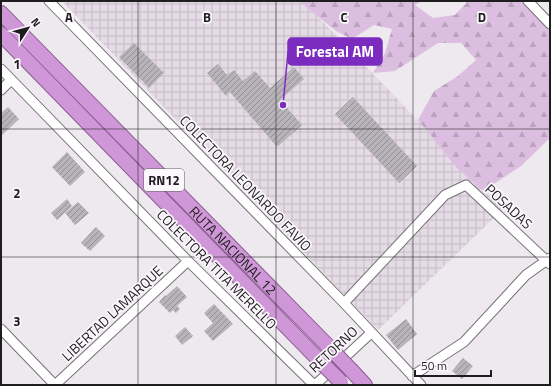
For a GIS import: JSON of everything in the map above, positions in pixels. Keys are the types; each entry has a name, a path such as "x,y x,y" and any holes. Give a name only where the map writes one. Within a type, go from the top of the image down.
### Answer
{"highway":[{"name":"RUTA NACIONAL 12","path":"1,13 365,385"},
{"name":"RUTA NACIONAL 12","path":"1,34 342,384"}],"street":[{"name":"COLECTORA LEONARDO FAVIO","path":"49,1 344,303 370,333 421,385"},
{"path":"528,1 550,24"},
{"name":"COLECTORA TITA MERELLO","path":"1,69 188,261 315,385"},
{"path":"1,90 11,80"},
{"name":"POSADAS","path":"344,303 445,195 466,185 549,261"},
{"name":"LIBERTAD LAMARQUE","path":"56,385 188,261"},
{"path":"412,376 464,342 526,275 549,261"},
{"path":"1,329 56,385"},
{"name":"RETORNO","path":"315,385 370,333"}],"shaded area":[{"path":"62,1 303,1 503,209 378,330"}],"green space":[{"path":"299,1 422,1 415,5 433,18 455,15 468,1 529,1 550,32 550,138 521,166 483,191 457,168 418,120 434,91 458,76 476,60 461,43 438,43 395,71 373,73 385,53 392,29 374,25 352,39 336,31"}],"building":[{"path":"134,43 164,73 149,88 119,57"},
{"path":"218,64 227,75 234,70 243,81 255,71 270,88 294,67 304,79 280,100 302,125 277,147 230,92 226,96 207,73"},
{"path":"353,97 417,166 399,183 335,114"},
{"path":"8,107 19,119 1,136 1,113"},
{"path":"67,152 85,172 70,186 52,167"},
{"path":"67,199 72,206 57,220 51,213"},
{"path":"78,202 89,213 75,225 65,213"},
{"path":"96,227 105,236 90,251 81,243"},
{"path":"177,286 187,297 177,306 180,309 176,313 173,310 170,313 159,302 165,295 166,296"},
{"path":"214,304 233,324 213,341 204,331 213,323 204,313"},
{"path":"406,319 417,334 398,350 386,335"},
{"path":"185,327 193,336 182,345 175,336"},
{"path":"463,358 473,366 462,379 452,371"}],"place":[{"name":"Forestal AM","path":"283,105"}]}
